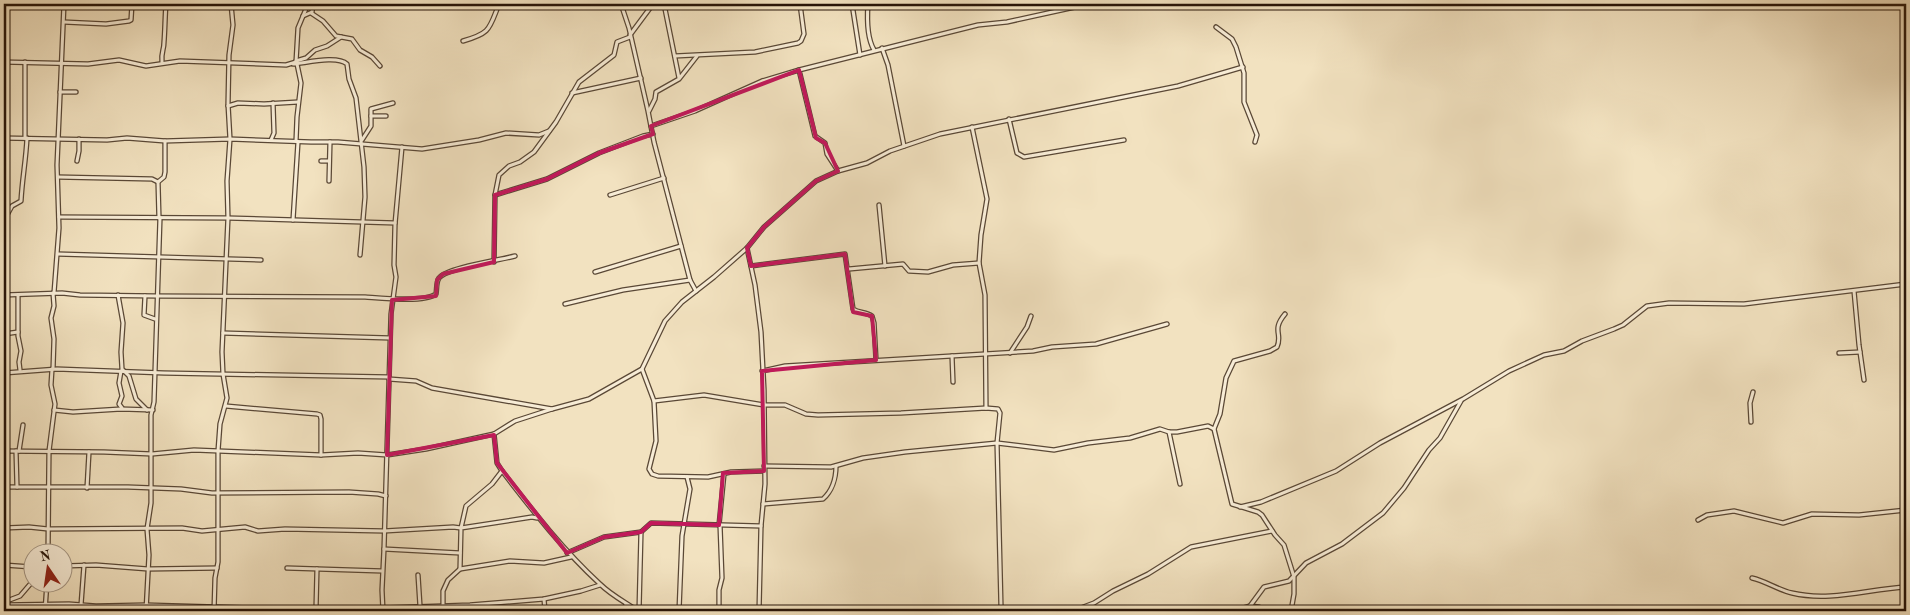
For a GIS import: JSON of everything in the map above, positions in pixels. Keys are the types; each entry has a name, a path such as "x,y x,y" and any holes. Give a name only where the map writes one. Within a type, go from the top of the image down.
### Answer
{"street":[{"path":"48,542 49,451 55,404 51,385 54,338 51,318 54,306 58,254 58,138 64,4"},
{"path":"63,22 100,24 128,22 131,20 132,4"},
{"path":"162,62 161,51 164,42 163,31 166,4"},
{"path":"214,611 217,568 218,451 220,424 227,398 223,374 223,333 230,139 228,106 229,63 233,26 231,4"},
{"path":"293,220 298,102 301,83 295,63 298,28 308,4"},
{"path":"311,13 313,4"},
{"path":"463,41 486,32 499,4"},
{"path":"621,4 641,78 681,246 690,280 696,291"},
{"path":"494,262 495,195 502,171 534,152 556,122 579,82 614,54 617,42 630,36 653,4"},
{"path":"664,4 679,78"},
{"path":"675,56 697,56 722,52 755,52 798,44 804,34 800,4"},
{"path":"852,4 860,55"},
{"path":"868,4 871,46 874,50"},
{"path":"651,126 695,111 762,81 799,70 978,25 1006,22 1089,4"},
{"path":"303,16 311,13"},
{"path":"311,13 323,21 335,36 352,38 360,50 372,57 380,66"},
{"path":"1216,27 1234,42 1242,67 1244,100 1257,135 1255,142"},
{"path":"295,63 341,37"},
{"path":"882,48 888,66 904,146"},
{"path":"648,111 655,99 656,92 679,78 697,56"},
{"path":"4,62 88,64 118,60 146,66 162,62 278,66 324,60 345,62 356,98 362,142 364,197 360,255"},
{"path":"4,217 12,206 21,201 21,184 26,161 25,62"},
{"path":"4,451 152,454 183,450 321,455 358,453 387,455 426,449 494,434 514,421 589,398 642,369 665,321 682,302 747,248 764,227 816,181 838,171 867,163 904,146 940,134 1178,86 1242,67"},
{"path":"799,70 815,136 825,143 826,154 838,171"},
{"path":"572,93 641,78"},
{"path":"60,92 76,92"},
{"path":"270,140 274,133 273,102"},
{"path":"228,106 238,103 298,102"},
{"path":"362,142 371,126 372,109 393,104"},
{"path":"371,116 386,116"},
{"path":"1009,119 1017,153 1024,157 1124,140"},
{"path":"972,127 987,199 979,263 985,295 984,354 986,408"},
{"path":"4,138 107,140 127,138 165,141 230,139 362,142 422,149 479,140 506,133 539,135 549,131"},
{"path":"495,195 547,179 599,153 653,134"},
{"path":"77,161 79,139"},
{"path":"146,611 150,555 147,529 151,506 154,373 158,304 156,296 159,218 158,182 165,172 165,141"},
{"path":"329,181 330,142"},
{"path":"383,609 382,571 390,338 392,300 396,277 394,265 395,223 402,147"},
{"path":"320,161 329,161"},
{"path":"58,177 152,179 158,182"},
{"path":"610,195 664,178"},
{"path":"879,205 884,266"},
{"path":"59,217 228,218 395,223"},
{"path":"595,272 681,246"},
{"path":"747,248 761,332 764,405 765,484 761,526 759,611"},
{"path":"58,254 261,260"},
{"path":"751,266 845,254 849,269 849,286 854,309 857,312 872,316 876,360"},
{"path":"4,295 54,293 145,296 364,297 392,300 433,297 436,294 437,280 443,274 454,269 515,256"},
{"path":"849,269 903,264 909,271 928,272 954,265 979,263"},
{"path":"565,304 623,290 690,280"},
{"path":"1240,507 1261,502 1292,488 1322,478 1380,443 1525,364 1544,355 1564,351 1582,341 1618,327 1651,305 1670,303 1744,304 1906,284"},
{"path":"1854,291 1864,380"},
{"path":"118,294 122,314 123,372 119,383 122,396 119,404 123,409"},
{"path":"18,295 18,332 22,351 19,362 20,370"},
{"path":"145,296 144,315 156,319"},
{"path":"1285,314 1276,329 1277,347 1252,357 1237,360 1232,364 1226,378 1220,414 1214,429 1231,502 1235,506 1262,515 1284,545 1295,586 1291,611"},
{"path":"1009,354 1027,327 1031,316"},
{"path":"762,370 785,366 876,360 1009,354 1096,344 1167,324"},
{"path":"4,334 18,332"},
{"path":"223,333 390,338"},
{"path":"1839,353 1860,352"},
{"path":"952,356 953,382"},
{"path":"4,373 20,370 52,369 389,378 416,381 432,388 552,409"},
{"path":"642,369 654,401 656,442 650,471 655,476 715,476 724,473 764,471"},
{"path":"123,372 129,376 136,398 147,410"},
{"path":"1751,422 1750,403 1753,392"},
{"path":"654,401 704,395 764,405 785,405 806,414 818,415 996,408 1000,413 997,443 1001,606 1003,611"},
{"path":"1250,606 1264,587 1284,583 1294,577 1306,563 1342,544 1383,513 1404,488 1429,450 1440,438 1463,399"},
{"path":"226,406 317,414 321,419 321,455"},
{"path":"54,410 74,412 123,409 153,410"},
{"path":"16,487 17,451 23,425"},
{"path":"764,466 836,466 863,458 896,453 997,443 1054,450 1088,443 1130,438 1160,428 1168,432 1205,425 1214,429"},
{"path":"1168,432 1180,484"},
{"path":"494,434 497,463 538,519 567,553 600,585 638,611 641,532"},
{"path":"87,488 89,452"},
{"path":"763,504 823,499 836,480 836,466"},
{"path":"460,569 461,528 466,506 492,484 502,471"},
{"path":"719,611 719,590 722,578 719,525 724,473"},
{"path":"679,611 681,550 690,489 687,477"},
{"path":"4,488 151,488 218,493 349,492 386,496"},
{"path":"1698,520 1707,514 1734,511 1783,523 1812,514 1862,514 1906,510"},
{"path":"4,528 217,530 245,527 258,531 285,528 384,531 461,528 532,517 538,519"},
{"path":"567,553 604,537 641,532 651,522 761,526"},
{"path":"1073,611 1094,604 1191,547 1272,531"},
{"path":"384,549 460,553"},
{"path":"443,606 443,590 448,580 460,569 510,561 544,563 571,556"},
{"path":"4,565 22,566"},
{"path":"82,605 84,565"},
{"path":"72,566 148,569 217,568"},
{"path":"287,568 382,571"},
{"path":"316,608 317,569"},
{"path":"418,575 420,606"},
{"path":"1752,578 1791,593 1818,597 1849,595 1906,587"},
{"path":"4,604 214,606 251,609 383,609 544,599 600,585"},
{"path":"4,604 20,596 23,592"},
{"path":"45,611 46,592"},
{"path":"544,599 545,611"},
{"path":"625,611 626,604"},
{"path":"1211,611 1237,610 1250,606 1259,607 1262,611"}],"highlighted area":[{"path":"799,70 816,138 825,143 838,171 816,181 764,227 747,248 751,266 845,254 853,312 872,316 876,360 762,371 764,471 723,473 719,525 651,523 641,532 604,537 567,553 497,463 494,435 387,455 392,300 436,296 437,280 443,274 494,262 495,195 547,179 599,153 653,134 651,126"}]}
